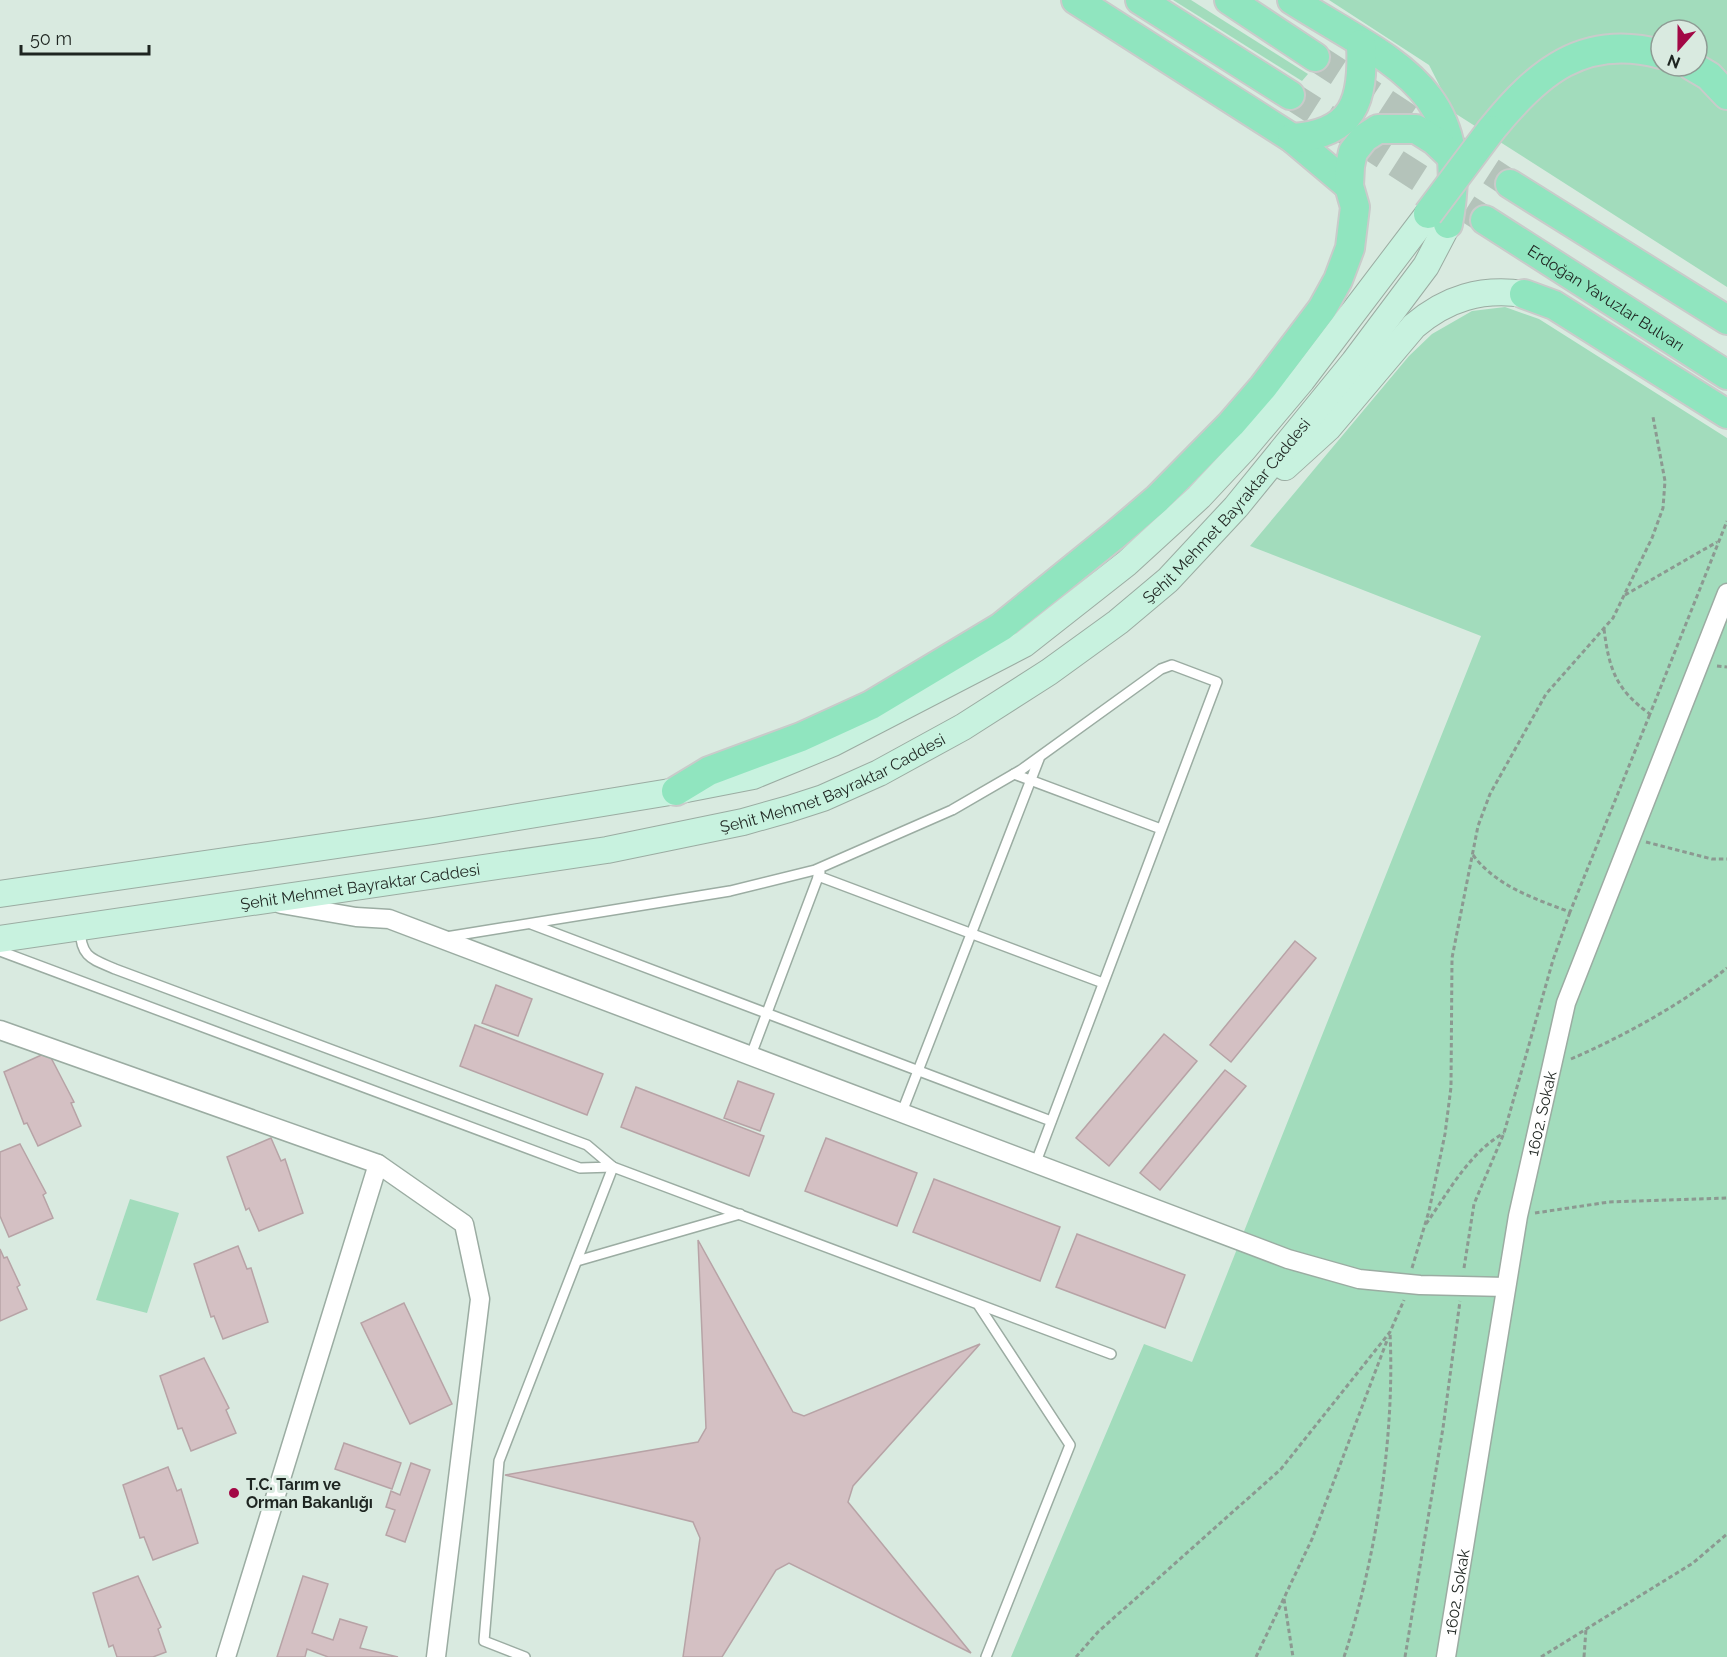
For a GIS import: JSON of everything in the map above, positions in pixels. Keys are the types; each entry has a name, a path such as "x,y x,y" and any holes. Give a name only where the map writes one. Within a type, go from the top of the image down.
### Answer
{"main road":[{"path":"1076,0 1292,138 1349,186"},
{"path":"1140,0 1290,95"},
{"path":"1229,0 1315,57"},
{"path":"1292,0 1398,68 1431,99 1448,130 1453,158 1453,189 1438,219"},
{"path":"1292,138 1320,135 1333,129 1349,115 1359,97 1362,79 1361,44"},
{"path":"1438,219 1491,130 1528,86 1574,57 1610,49 1649,53"},
{"path":"1709,77 1727,95"},
{"path":"676,791 709,771 801,737 871,705 1001,627 1157,499 1238,417 1322,309 1338,280 1350,248 1355,207 1349,186 1353,152 1364,138 1378,129 1416,129 1435,141 1453,158"},
{"path":"1509,184 1727,321"},
{"name":"Şehit Mehmet Bayraktar Caddesi","path":"0,939 607,850 743,822 823,798 934,743 1049,672 1148,598 1191,557 1298,433 1407,292 1436,251 1438,219"},
{"name":"Şehit Mehmet Bayraktar Caddesi","path":"0,894 433,831 676,791 753,776 833,744 1024,644 1127,563 1224,471 1438,219"},
{"name":"Erdoğan Yavuzlar Bulvarı","path":"1485,220 1727,375"},
{"path":"1236,507 1304,452 1328,428 1414,326 1446,304 1482,292 1501,291 1524,294 1554,305 1727,414"}],"street":[{"name":"1602. Sokak","path":"1446,1657 1518,1216 1566,1004 1727,593"},
{"path":"263,900 356,916 389,919 1288,1258 1359,1279 1410,1284 1506,1287"},
{"path":"0,1030 378,1164 464,1224 480,1299 436,1657"},
{"path":"226,1657 378,1164"}],"lane":[{"path":"439,938 730,891 819,872 930,820 1014,774 1161,669 1172,665 1217,682 1036,1162"},
{"path":"903,1112 1039,758"},
{"path":"1014,774 1161,829"},
{"path":"819,872 971,934 1103,983"},
{"path":"751,1055 819,872"},
{"path":"528,923 1051,1121"},
{"path":"80,926 80,944 85,953 115,969 587,1145 613,1167 1111,1354"},
{"path":"0,951 580,1168 613,1167"},
{"path":"525,1657 484,1641 499,1461 613,1167"},
{"path":"577,1261 740,1214"},
{"path":"979,1306 1070,1445 986,1657"}],"path":[{"path":"1256,1657 1312,1539 1410,1284 1439,1170 1451,1087 1452,958 1482,815 1513,752 1546,694 1604,629 1625,595 1663,508 1665,481 1653,417"},
{"path":"1472,854 1482,867 1507,885 1570,912 1727,521"},
{"path":"1625,595 1719,541"},
{"path":"1604,629 1614,677 1633,702 1650,714"},
{"path":"1630,836 1663,847 1727,860"},
{"path":"1550,1068 1608,1043 1681,1001 1727,968"},
{"path":"1424,1228 1457,1177 1487,1143 1504,1133"},
{"path":"1518,1216 1609,1202 1727,1198"},
{"path":"1076,1657 1098,1632 1281,1469 1390,1332"},
{"path":"1344,1657 1373,1544 1391,1381 1390,1332"},
{"path":"1541,1657 1694,1563 1727,1534"},
{"path":"1284,1599 1293,1657"},
{"path":"1584,1657 1586,1628"}],"green space":[{"path":"1173,0 1191,0 1308,74 1302,81"},
{"path":"1329,0 1727,0 1727,287 1453,112 1429,65"},
{"path":"1505,307 1539,319 1727,438 1727,1657 1011,1657 1144,1344 1192,1362 1481,636 1250,546 1409,356 1432,334 1472,311"},
{"path":"130,1199 179,1213 147,1313 96,1300"}],"building":[{"path":"1295,941 1316,958 1231,1062 1210,1045"},
{"path":"496,985 532,999 518,1036 482,1023"},
{"path":"475,1025 603,1074 587,1115 460,1066"},
{"path":"1164,1034 1197,1061 1109,1166 1076,1138"},
{"path":"48,1052 74,1102 71,1103 81,1126 38,1146 27,1123 24,1124 4,1072"},
{"path":"1225,1070 1246,1086 1160,1190 1140,1173"},
{"path":"738,1081 774,1094 760,1131 724,1118"},
{"path":"636,1087 764,1136 749,1176 621,1127"},
{"path":"271,1138 281,1161 285,1159 303,1213 259,1231 249,1208 246,1210 227,1157"},
{"path":"826,1138 917,1173 897,1226 805,1191"},
{"path":"20,1144 46,1193 43,1195 53,1218 9,1237 0,1216 0,1152"},
{"path":"934,1179 1060,1227 1040,1281 913,1232"},
{"path":"1077,1234 1185,1275 1165,1328 1056,1287"},
{"path":"698,1240 793,1412 804,1416 980,1344 853,1486 848,1502 971,1653 789,1563 776,1570 722,1657 683,1657 700,1538 693,1522 505,1475 698,1442 706,1428"},
{"path":"238,1246 247,1269 251,1268 268,1322 223,1339 214,1316 211,1317 194,1264"},
{"path":"0,1249 4,1258 7,1257 20,1285 17,1287 27,1309 0,1321"},
{"path":"404,1303 452,1404 410,1424 361,1323"},
{"path":"204,1358 229,1408 226,1410 236,1433 191,1451 182,1428 178,1429 160,1376"},
{"path":"344,1443 401,1463 392,1489 335,1469"},
{"path":"411,1463 430,1470 405,1542 386,1535 395,1510 386,1507 391,1491 400,1495"},
{"path":"168,1467 177,1491 181,1489 198,1543 153,1560 144,1537 140,1538 123,1485"},
{"path":"138,1576 161,1627 158,1629 166,1652 153,1657 117,1657 113,1645 109,1647 93,1593"},
{"path":"303,1576 328,1584 312,1633 333,1640 340,1619 367,1627 360,1648 398,1657 328,1657 307,1649 305,1657 277,1657"}],"tunnel":[{"path":"1315,57 1510,184"},
{"path":"1290,95 1485,220"}],"place":[{"name":"T.C. Tarım ve Orman Bakanlığı","path":"234,1493"}]}
